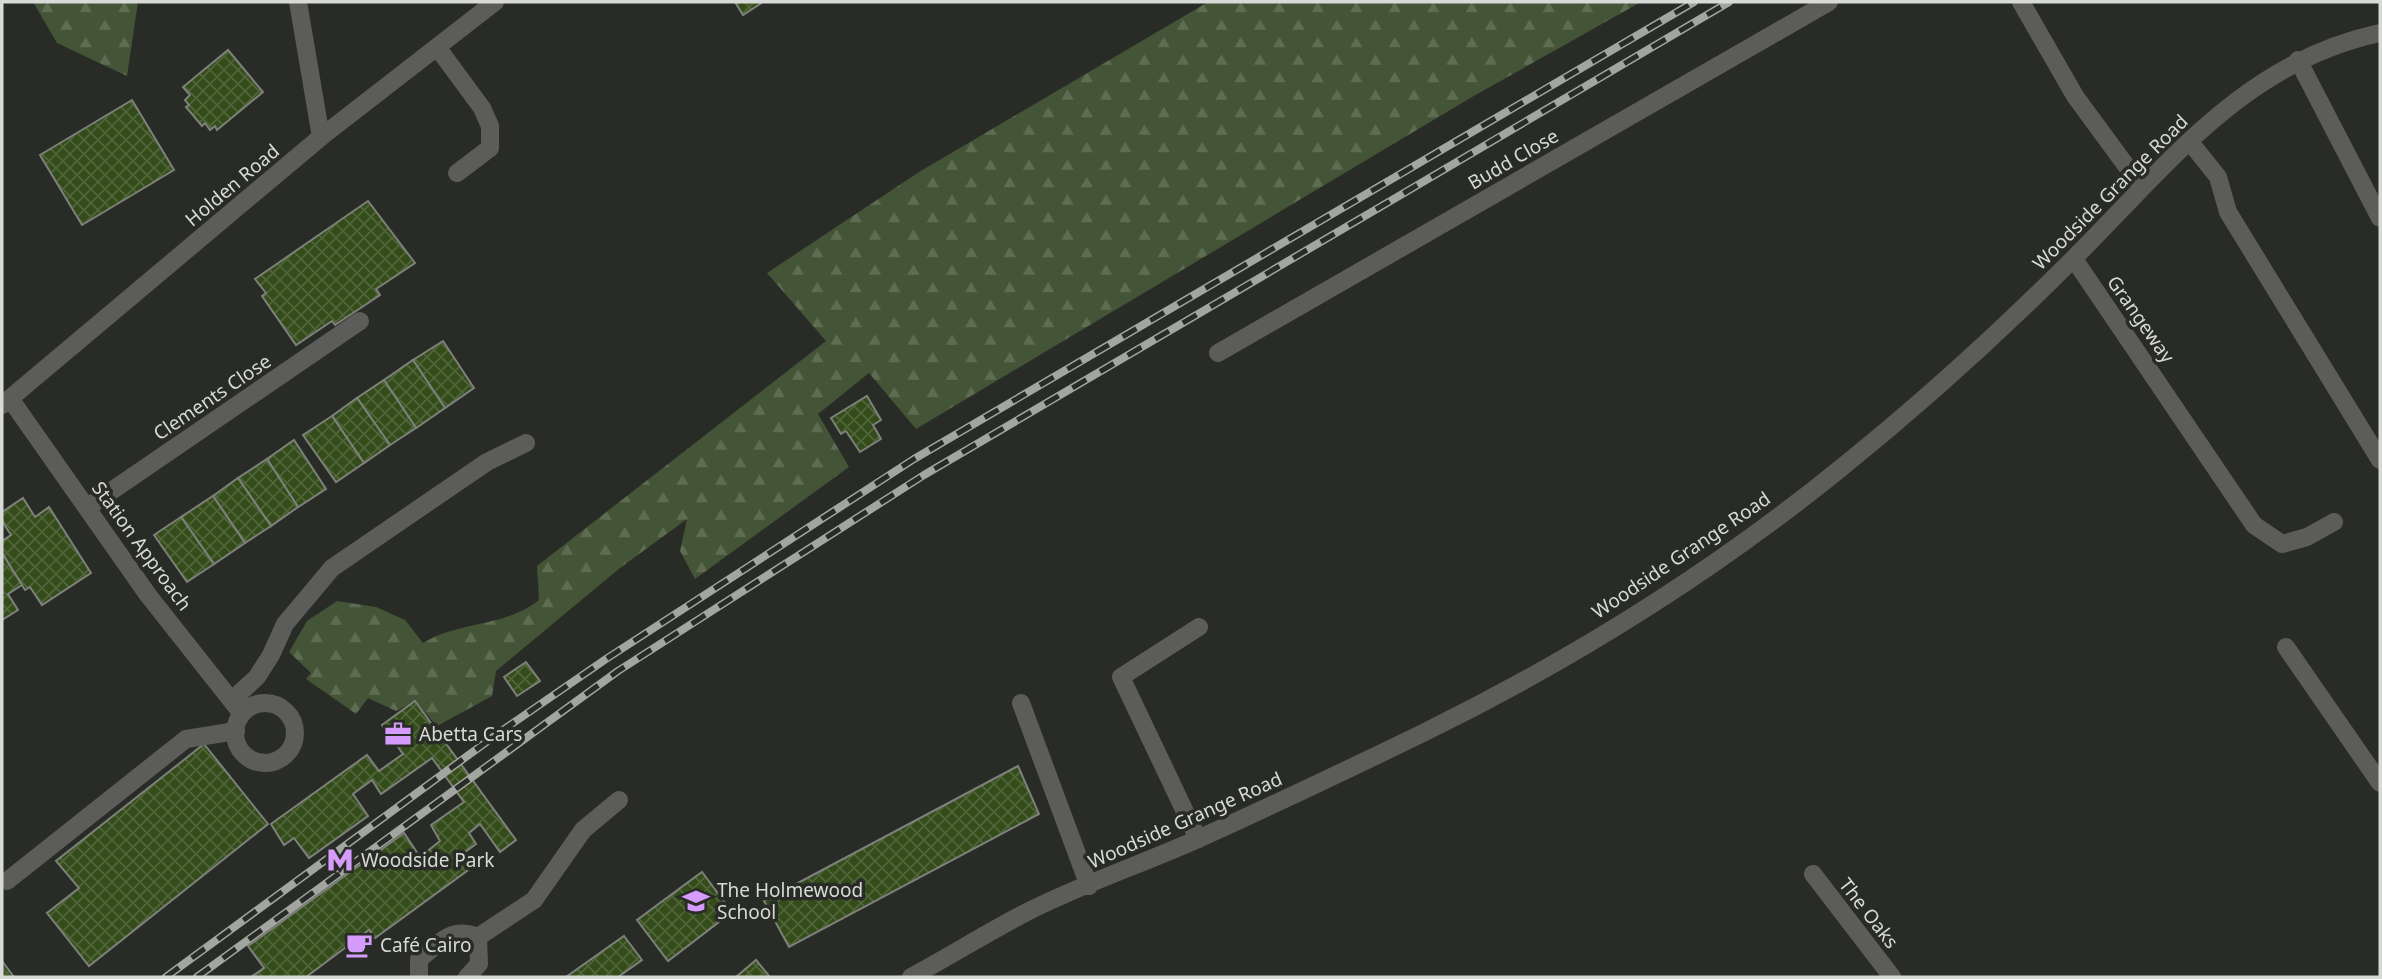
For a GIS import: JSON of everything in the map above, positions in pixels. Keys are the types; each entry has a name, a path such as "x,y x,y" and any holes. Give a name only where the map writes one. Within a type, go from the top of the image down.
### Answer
{"street":[{"path":"298,2 321,137"},
{"name":"Holden Road","path":"6,402 321,137 495,2"},
{"name":"Budd Close","path":"1218,353 1829,2"},
{"path":"2021,2 2075,96 2141,186"},
{"name":"Woodside Grange Road","path":"911,977 1030,911 1198,839 1427,731 1590,643 1716,561 1839,470 1943,382 2074,259 2141,186 2234,100 2298,60 2380,33"},
{"path":"437,47 482,108 491,126 490,148 457,173"},
{"path":"2298,60 2380,218"},
{"path":"2190,142 2218,177 2228,212 2380,460"},
{"name":"Grangeway","path":"2074,259 2174,403 2193,438 2254,525 2282,544 2307,537 2334,522"},
{"name":"Clements Close","path":"88,507 360,321"},
{"name":"Station Approach","path":"6,402 88,507 148,595 237,707"},
{"path":"237,707 260,704 279,707 293,722 294,741 290,750 275,762 256,761 240,750 236,731 237,707 260,674 285,624 332,568 487,462 526,443"},
{"path":"1198,839 1121,677 1199,627"},
{"path":"2286,647 2380,783"},
{"path":"1021,703 1088,886"},
{"path":"7,881 186,739 236,731"},
{"path":"478,937 534,900 550,882 583,830 620,800"},
{"name":"The Oaks","path":"1813,874 1892,977"},
{"path":"419,977 419,959 451,934 464,932 478,937"},
{"path":"467,977 479,964 478,937"}],"green space":[{"path":"33,2 138,2 127,76 57,43"},
{"path":"1208,2 1641,2 1472,97 916,429 869,373 818,414 849,467 695,579 680,551 687,519 620,568 496,671 492,696 437,726 415,701 396,711 368,698 356,714 306,679 311,673 289,652 307,621 337,601 376,607 405,620 423,643 452,631 512,615 539,600 537,566 826,341 767,273 919,172"}],"building":[{"path":"735,2 763,2 743,15"},
{"path":"228,50 263,92 217,130 215,126 210,130 205,123 202,126 186,107 189,105 185,100 190,95 183,87"},
{"path":"132,100 174,170 82,225 40,155"},
{"path":"368,201 415,263 376,289 380,295 335,325 332,321 296,345 262,296 266,293 255,279"},
{"path":"443,341 474,388 445,408 413,360"},
{"path":"413,360 445,408 416,428 384,380"},
{"path":"384,380 416,428 390,445 357,398"},
{"path":"867,396 881,420 873,425 881,439 860,452 846,431 841,434 831,418"},
{"path":"357,398 390,445 364,463 332,416"},
{"path":"332,416 364,463 336,482 303,435"},
{"path":"294,440 326,489 298,507 267,459"},
{"path":"267,459 298,507 271,526 238,478"},
{"path":"238,478 271,526 245,543 213,496"},
{"path":"213,496 245,543 214,564 181,517"},
{"path":"23,498 35,517 49,507 91,573 42,605 30,587 25,590 2,553 2,541 11,535 2,521 2,512"},
{"path":"181,517 214,564 187,582 154,535"},
{"path":"2,553 22,585 8,594 18,610 2,620"},
{"path":"526,662 540,681 517,696 504,677"},
{"path":"415,701 516,840 500,852 480,824 469,833 476,844 461,855 471,868 375,938 369,930 306,977 251,977 264,968 248,946 404,833 420,857 440,841 431,825 464,802 432,758 381,794 372,780 353,794 368,816 309,858 294,838 284,845 271,824 367,755 379,771 403,754 382,725"},
{"path":"204,744 268,824 89,966 47,913 79,888 56,861"},
{"path":"1018,766 1039,814 789,947 764,901"},
{"path":"702,872 732,912 668,961 637,920"},
{"path":"624,936 642,960 618,977 566,977"},
{"path":"756,960 770,977 736,977"},
{"path":"2,961 14,977 2,977"}],"railway":[{"path":"166,977 500,732 606,659 914,459 1694,2"},
{"path":"197,977 618,671 924,475 1729,2"}],"place":[{"name":"Abetta Cars","path":"398,734"},
{"name":"Woodside Park","path":"340,860"},
{"name":"The Holmewood School","path":"696,901"},
{"name":"Café Cairo","path":"359,945"}]}
